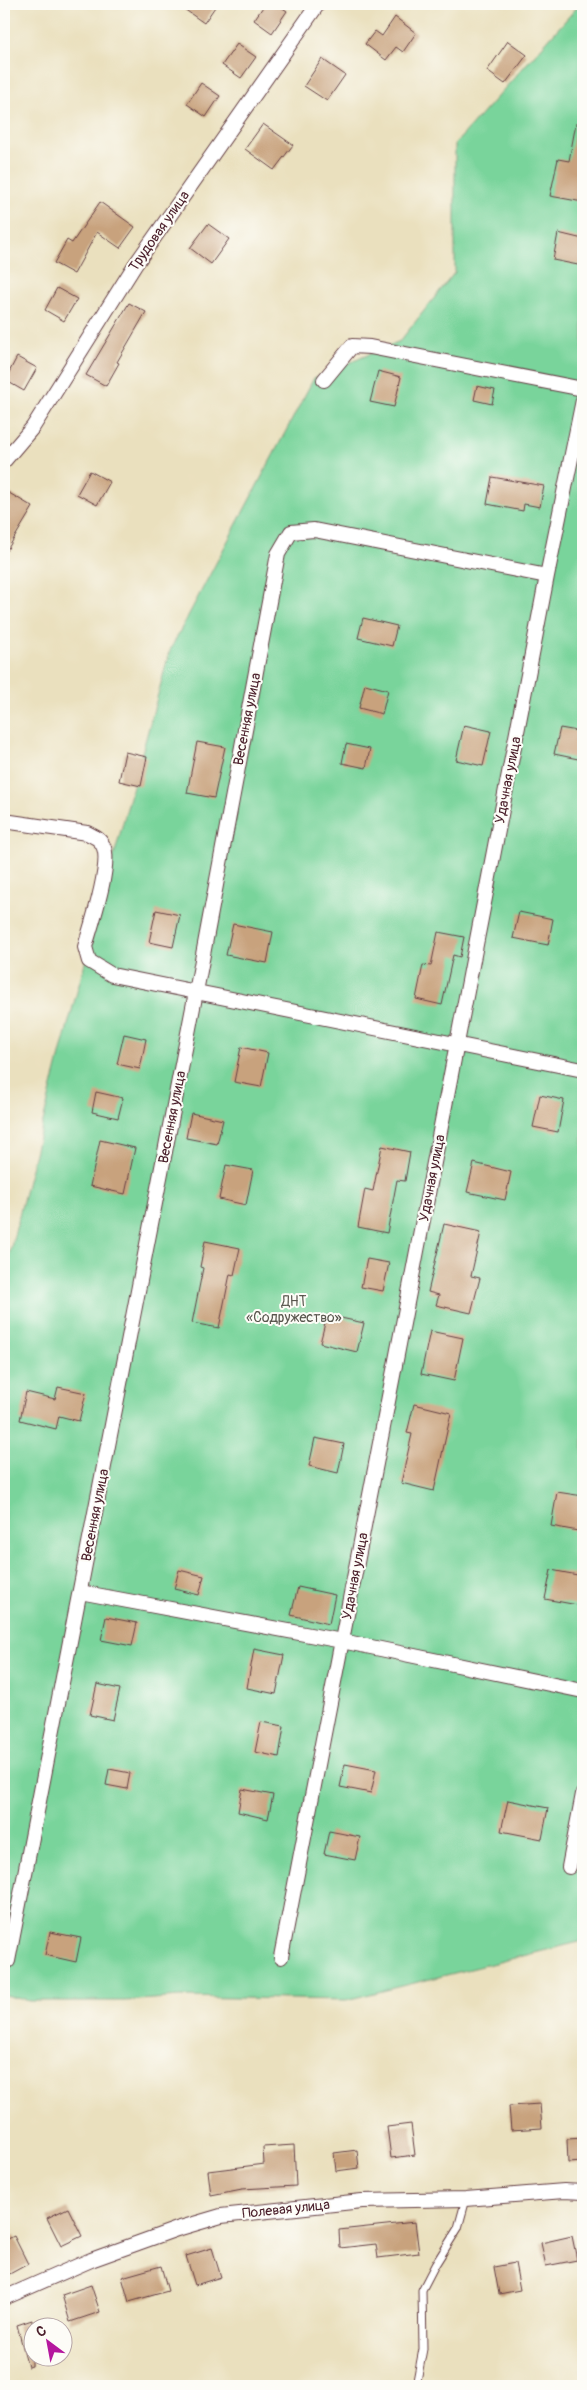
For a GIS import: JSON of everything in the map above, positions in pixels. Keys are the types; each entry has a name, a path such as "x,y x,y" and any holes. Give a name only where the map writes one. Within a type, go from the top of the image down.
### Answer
{"street":[{"name":"Трудовая улица","path":"4,461 33,428 135,265 318,4"},
{"path":"324,380 352,346 370,347 583,389"},
{"name":"Удачная улица","path":"281,1957 547,576 583,400"},
{"name":"Весенняя улица","path":"8,1961 196,992 278,554 291,532 314,530 547,576"},
{"path":"4,820 87,833 99,838 104,848 106,865 85,947 89,961 112,975 583,1070"},
{"path":"80,1592 342,1641 583,1691"},
{"path":"569,1867 583,1794"},
{"name":"Полевая улица","path":"4,2298 91,2260 176,2229 221,2216 362,2201 466,2199 564,2191 583,2192"}],"lane":[{"path":"416,2386 423,2349 422,2290 458,2228 466,2199"}],"green space":[{"name":"ДНТ «Содружество»","path":"580,4 583,4 583,1941 346,2000 180,1997 125,2001 29,2001 4,1995 4,1275 62,1047 170,650 314,378 400,341 455,272 455,144"}],"building":[{"path":"177,4 217,4 204,23"},
{"path":"265,4 277,4 287,11 272,33 254,20"},
{"path":"395,17 416,33 403,52 396,47 386,60 365,44 375,31 382,36"},
{"path":"508,41 527,55 505,84 487,71"},
{"path":"237,44 256,57 241,78 222,65"},
{"path":"322,59 345,75 327,101 304,86"},
{"path":"201,83 220,96 206,117 187,104"},
{"path":"576,123 583,123 583,202 550,196 558,159 569,161"},
{"path":"263,124 293,145 274,170 245,149"},
{"path":"100,202 135,227 120,248 97,232 74,274 54,263 67,240 72,243"},
{"path":"208,224 229,239 211,264 190,248"},
{"path":"558,233 583,239 583,266 553,260"},
{"path":"57,288 77,299 64,321 45,310"},
{"path":"129,303 146,312 117,362 119,363 106,386 86,375"},
{"path":"17,357 37,368 24,391 5,380"},
{"path":"378,371 401,377 394,407 370,402"},
{"path":"477,386 495,390 492,404 474,400"},
{"path":"90,471 110,482 97,505 77,494"},
{"path":"492,477 544,486 540,507 524,504 523,511 487,504"},
{"path":"4,490 33,507 4,555"},
{"path":"363,618 397,626 392,646 358,638"},
{"path":"365,684 388,690 382,714 359,708"},
{"path":"464,725 491,731 483,766 456,760"},
{"path":"560,728 583,732 583,760 554,754"},
{"path":"197,742 225,747 214,798 187,793"},
{"path":"346,744 370,749 366,768 342,763"},
{"path":"125,752 147,757 141,786 119,781"},
{"path":"156,910 180,915 173,947 149,942"},
{"path":"519,912 553,919 548,945 513,938"},
{"path":"233,924 273,932 267,963 226,955"},
{"path":"438,932 464,937 460,957 453,955 442,1005 416,999 423,965 431,966"},
{"path":"124,1034 146,1039 140,1069 117,1064"},
{"path":"241,1047 268,1053 261,1087 234,1082"},
{"path":"96,1092 123,1098 118,1118 92,1112"},
{"path":"540,1095 564,1100 558,1132 533,1127"},
{"path":"191,1113 223,1120 217,1144 186,1138"},
{"path":"100,1140 135,1148 125,1194 90,1186"},
{"path":"382,1146 410,1152 405,1181 397,1180 387,1233 358,1227 365,1189 373,1191"},
{"path":"474,1163 511,1172 505,1200 467,1192"},
{"path":"226,1165 253,1170 246,1205 219,1199"},
{"path":"444,1224 481,1232 471,1276 480,1278 471,1313 436,1305 439,1295 428,1292"},
{"path":"205,1241 240,1248 234,1275 230,1274 219,1328 192,1323 203,1268 200,1267"},
{"path":"367,1259 389,1263 383,1291 361,1287"},
{"path":"327,1315 364,1323 357,1352 320,1343"},
{"path":"430,1331 463,1338 454,1381 421,1374"},
{"path":"58,1387 86,1393 79,1421 59,1416 56,1429 20,1420 26,1392 55,1399"},
{"path":"414,1404 451,1413 434,1491 401,1483 412,1434 407,1433"},
{"path":"315,1438 344,1444 338,1473 309,1466"},
{"path":"557,1492 583,1496 578,1531 551,1526"},
{"path":"179,1570 204,1576 199,1595 174,1589"},
{"path":"551,1570 583,1576 583,1606 545,1599"},
{"path":"298,1587 335,1595 329,1624 291,1615"},
{"path":"106,1617 137,1623 132,1646 101,1640"},
{"path":"254,1649 284,1655 276,1694 247,1688"},
{"path":"97,1684 120,1689 113,1720 90,1715"},
{"path":"261,1722 284,1726 279,1757 255,1752"},
{"path":"345,1764 376,1770 371,1793 340,1787"},
{"path":"109,1769 130,1773 127,1789 106,1785"},
{"path":"242,1789 273,1795 268,1819 238,1812"},
{"path":"508,1800 548,1808 542,1839 501,1831"},
{"path":"329,1831 360,1837 355,1860 324,1854"},
{"path":"50,1932 81,1938 76,1962 45,1955"},
{"path":"540,2104 542,2128 511,2130 509,2106"},
{"path":"411,2124 415,2155 391,2158 387,2127"},
{"path":"583,2138 583,2162 568,2163 567,2139"},
{"path":"294,2145 296,2186 242,2189 211,2195 208,2171 264,2164 263,2147"},
{"path":"357,2150 359,2168 336,2171 334,2153"},
{"path":"68,2208 82,2236 61,2246 47,2218"},
{"path":"415,2222 419,2253 378,2258 376,2244 340,2248 339,2230"},
{"path":"14,2236 28,2264 4,2277 4,2241"},
{"path":"572,2236 577,2260 546,2266 541,2243"},
{"path":"212,2248 221,2277 195,2285 186,2256"},
{"path":"515,2263 520,2290 499,2294 494,2267"},
{"path":"161,2266 168,2291 129,2302 122,2277"},
{"path":"91,2285 100,2312 72,2321 72,2318 69,2318 62,2295"},
{"path":"22,2323 22,2344 17,2325"}]}
